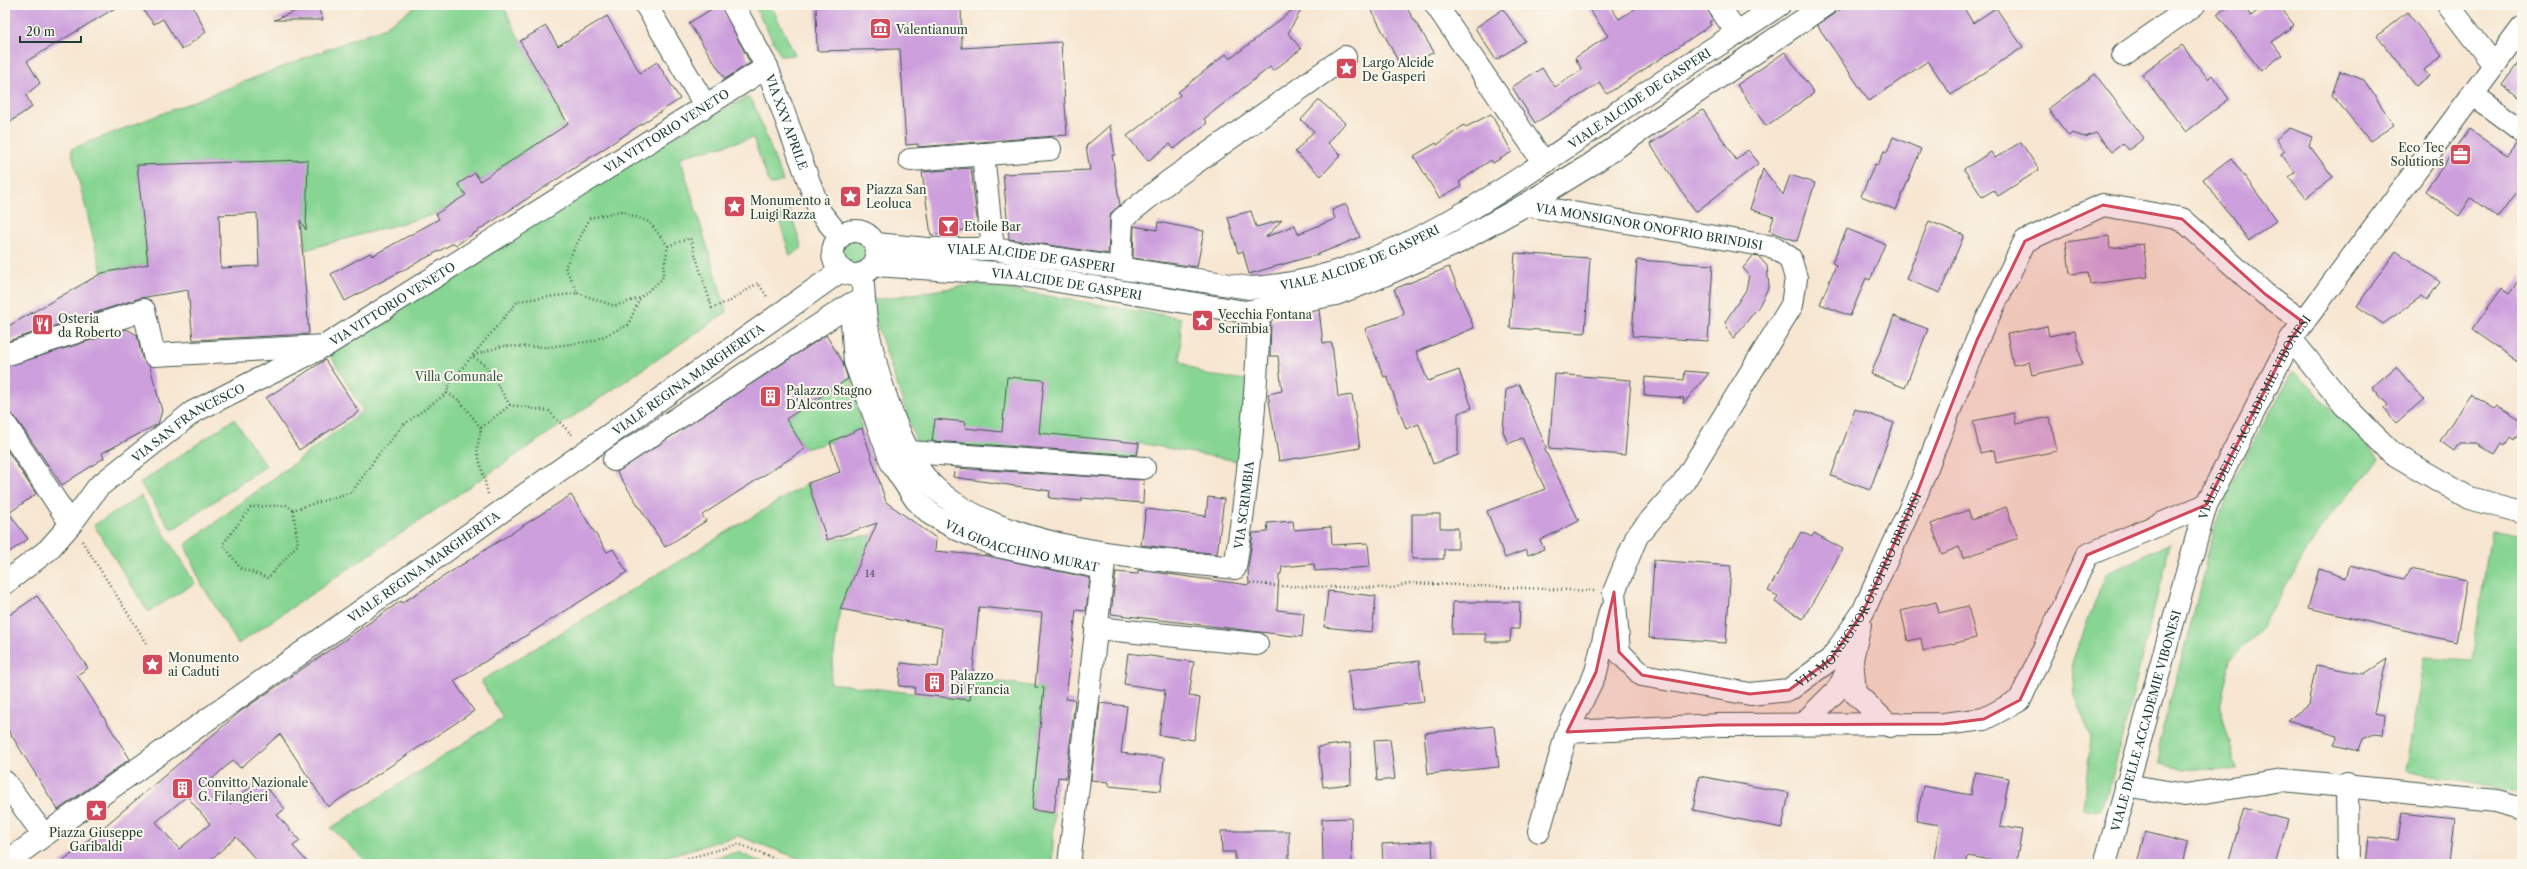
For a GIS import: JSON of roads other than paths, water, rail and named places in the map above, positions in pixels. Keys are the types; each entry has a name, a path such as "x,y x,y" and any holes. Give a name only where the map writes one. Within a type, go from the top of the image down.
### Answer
{"street":[{"path":"646,5 705,105"},
{"name":"VIA XXV APRILE","path":"733,5 767,67 820,212 840,237"},
{"path":"1436,5 1544,163"},
{"path":"1718,5 1737,33"},
{"name":"VIALE ALCIDE DE GASPERI","path":"860,265 927,249 993,249 1250,288 1277,286 1317,277 1359,264 1401,245 1470,209 1544,163 1779,5"},
{"name":"VIALE ALCIDE DE GASPERI","path":"1259,311 1336,294 1374,280 1455,244 1525,205 1590,165 1825,5"},
{"path":"2124,55 2194,5"},
{"path":"2448,5 2494,65"},
{"name":"VIALE DELLE ACCADEMIE VIBONESI","path":"2105,864 2206,505 2297,330 2522,28"},
{"path":"1120,268 1122,219 1168,182 1345,57"},
{"name":"VIA VITTORIO VENETO","path":"5,354 144,310 154,355 325,346 767,67"},
{"path":"2472,94 2522,131"},
{"path":"910,160 1050,148"},
{"path":"983,154 993,249"},
{"name":"VIA MONSIGNOR ONOFRIO BRINDISI","path":"1525,205 1774,247 1790,258 1796,278 1792,305 1683,483 1637,536 1614,592 1619,652 1642,675 1750,694 1789,690 1831,659 1863,612 1917,493 1977,340 2024,241 2103,205 2182,219 2265,294 2297,330 2345,406 2392,453 2470,498 2522,512"},
{"path":"860,231 866,234 860,265 834,257 836,243 840,237 846,233 860,231"},
{"name":"VIA ALCIDE DE GASPERI","path":"860,265 1015,274 1245,312 1259,311"},
{"name":"VIA GIOACCHINO MURAT","path":"860,265 851,304 855,362 892,464 916,500 932,515 957,529 997,546 1104,561"},
{"name":"VIA GIOACCHINO MURAT","path":"860,265 867,330 887,401 909,452 934,487 966,511 1104,561"},
{"name":"VIALE REGINA MARGHERITA","path":"5,863 860,265"},
{"path":"614,460 851,304"},
{"name":"VIA SCRIMBIA","path":"1104,561 1235,568 1251,448 1257,385 1259,311"},
{"name":"VIA SAN FRANCESCO","path":"5,583 48,550 71,524 98,487 193,412 325,346"},
{"path":"5,424 71,524"},
{"path":"909,452 1144,468"},
{"path":"1567,732 1804,723 1890,726 1944,724 1984,718 2020,700 2087,555 2206,505"},
{"name":"VIA GIOACCHINO MURAT","path":"1069,864 1104,561"},
{"path":"1539,830 1567,732 1596,672 1614,592"},
{"path":"1804,723 1839,688 1852,659 1863,612"},
{"path":"1096,628 1257,644"},
{"path":"1852,659 1855,693 1890,726"},
{"path":"2126,785 2185,795 2283,780 2346,784 2496,801 2522,808"},
{"path":"5,782 44,836"},
{"path":"2346,784 2348,864"}],"place":[{"name":"Valentianum","path":"880,29"},
{"name":"Largo Alcide De Gasperi","path":"1346,69"},
{"name":"Eco Tec Solutions","path":"2460,154"},
{"name":"Piazza San Leoluca","path":"850,196"},
{"name":"Monumento a Luigi Razza","path":"734,207"},
{"name":"Etoile Bar","path":"948,226"},
{"name":"Vecchia Fontana Scrimbia","path":"1203,321"},
{"name":"Osteria da Roberto","path":"43,325"},
{"name":"Palazzo Stagno D'Alcontres","path":"770,397"},
{"name":"Monumento ai Caduti","path":"152,664"},
{"name":"Palazzo Di Francia","path":"935,682"},
{"name":"Convitto Nazionale G. Filangieri","path":"183,789"},
{"name":"Piazza Giuseppe Garibaldi","path":"96,811"}],"park label":[{"name":"Villa Comunale","path":"459,376"}]}
